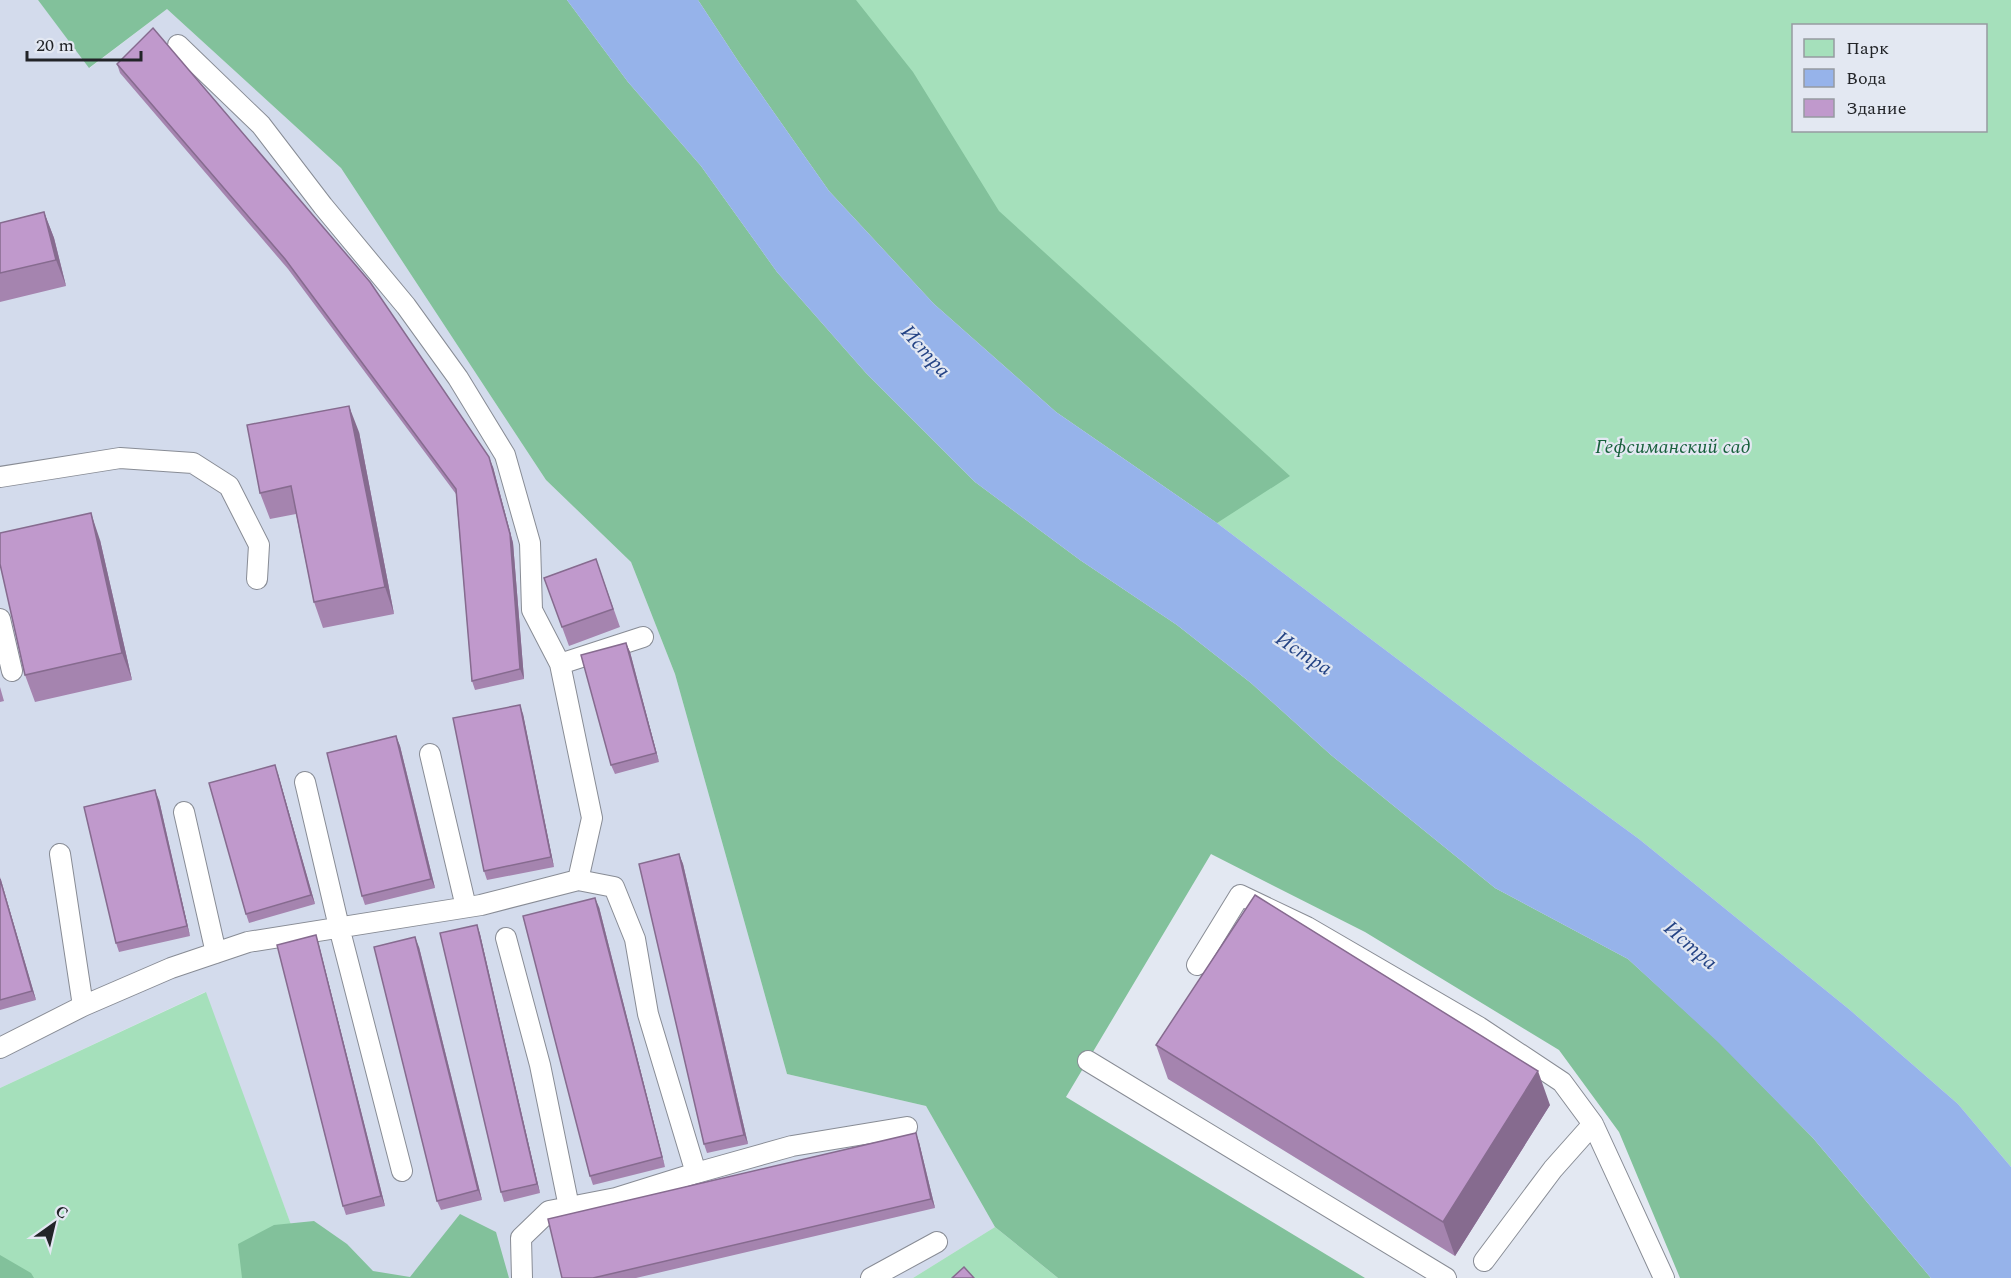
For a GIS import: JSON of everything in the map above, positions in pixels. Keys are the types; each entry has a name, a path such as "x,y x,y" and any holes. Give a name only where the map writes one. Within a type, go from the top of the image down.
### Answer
{"lane":[{"path":"178,45 261,125 323,206 406,306 458,378 505,454 530,543 532,610 560,664 592,818 578,880"},
{"path":"0,477 120,458 193,463 229,486 259,545 258,579"},
{"path":"0,619 12,671"},
{"path":"560,664 643,637"},
{"path":"430,754 466,907"},
{"path":"305,782 339,927 402,1171"},
{"path":"184,812 216,953"},
{"path":"60,854 83,1006"},
{"path":"0,1048 83,1006 171,968 248,942 466,907 578,880 615,887 635,939 648,1014 696,1173"},
{"path":"1197,965 1240,895 1306,927 1479,1027 1562,1082 1593,1124 1664,1278"},
{"path":"506,938 540,1065 568,1208"},
{"path":"1088,1061 1446,1278"},
{"path":"1484,1261 1553,1169 1593,1124"},
{"path":"522,1278 521,1238 549,1211 616,1198 792,1146 907,1127"},
{"path":"871,1278 937,1242"}],"shaded area":[{"path":"0,0 38,0 90,68 167,9 341,168 546,480 631,562 675,674 787,1074 926,1106 995,1227 913,1278 368,1278 301,1252 205,992 0,1088"}],"green space":[{"path":"38,0 567,0 628,82 701,166 777,272 866,373 975,482 1080,560 1177,625 1251,683 1331,755 1495,888 1628,959 1719,1042 1813,1138 1931,1278 1680,1278 1619,1132 1559,1050 1365,932 1211,854 1066,1097 1365,1278 1058,1278 995,1227 926,1106 787,1074 675,674 631,562 546,480 341,168 167,9 89,68"},
{"name":"Гефсиманский сад","path":"698,0 2011,0 2011,1167 1958,1104 1850,1010 1639,839 1217,523 1145,472"},
{"path":"698,0 856,0 913,72 999,211 1290,476 1217,523 1056,412 934,304 829,191"},
{"path":"206,992 301,1252 368,1278 0,1278 0,1088"},
{"path":"460,1214 496,1232 509,1278 242,1278 238,1244 274,1225 314,1221 347,1244 373,1271 410,1277"},
{"path":"995,1227 1058,1278 913,1278"},
{"path":"0,1255 31,1273 34,1278 0,1278"}],"water":[{"name":"Истра","path":"567,0 698,0 829,191 934,304 1056,412 1217,523 1639,839 1850,1010 1958,1104 2011,1167 2011,1278 1931,1278 1813,1138 1719,1043 1628,959 1495,888 1331,755 1251,683 1177,625 1080,560 975,482 866,373 777,272 701,166 628,82"}],"building":[{"path":"153,28 370,282 489,457 510,534 520,669 472,681 456,489 285,259 117,64"},
{"path":"44,212 56,260 0,273 0,223"},
{"path":"349,406 385,587 314,602 291,486 260,493 247,425"},
{"path":"91,513 122,653 25,675 0,564 0,533"},
{"path":"596,559 613,609 562,627 544,578"},
{"path":"626,643 656,753 611,765 581,655"},
{"path":"520,705 551,857 484,871 453,718"},
{"path":"396,736 431,879 362,896 327,753"},
{"path":"275,765 311,895 246,914 209,783"},
{"path":"155,790 187,926 116,943 84,807"},
{"path":"679,854 744,1135 704,1144 639,864"},
{"path":"0,879 32,991 0,1000"},
{"path":"1255,895 1538,1071 1443,1222 1156,1045"},
{"path":"595,898 662,1157 590,1176 523,916"},
{"path":"477,925 537,1184 501,1192 440,933"},
{"path":"316,935 381,1196 343,1206 277,945"},
{"path":"415,937 478,1190 437,1201 374,947"},
{"path":"916,1133 931,1199 593,1278 562,1278 548,1219"},
{"path":"964,1267 974,1278 952,1278"}]}
